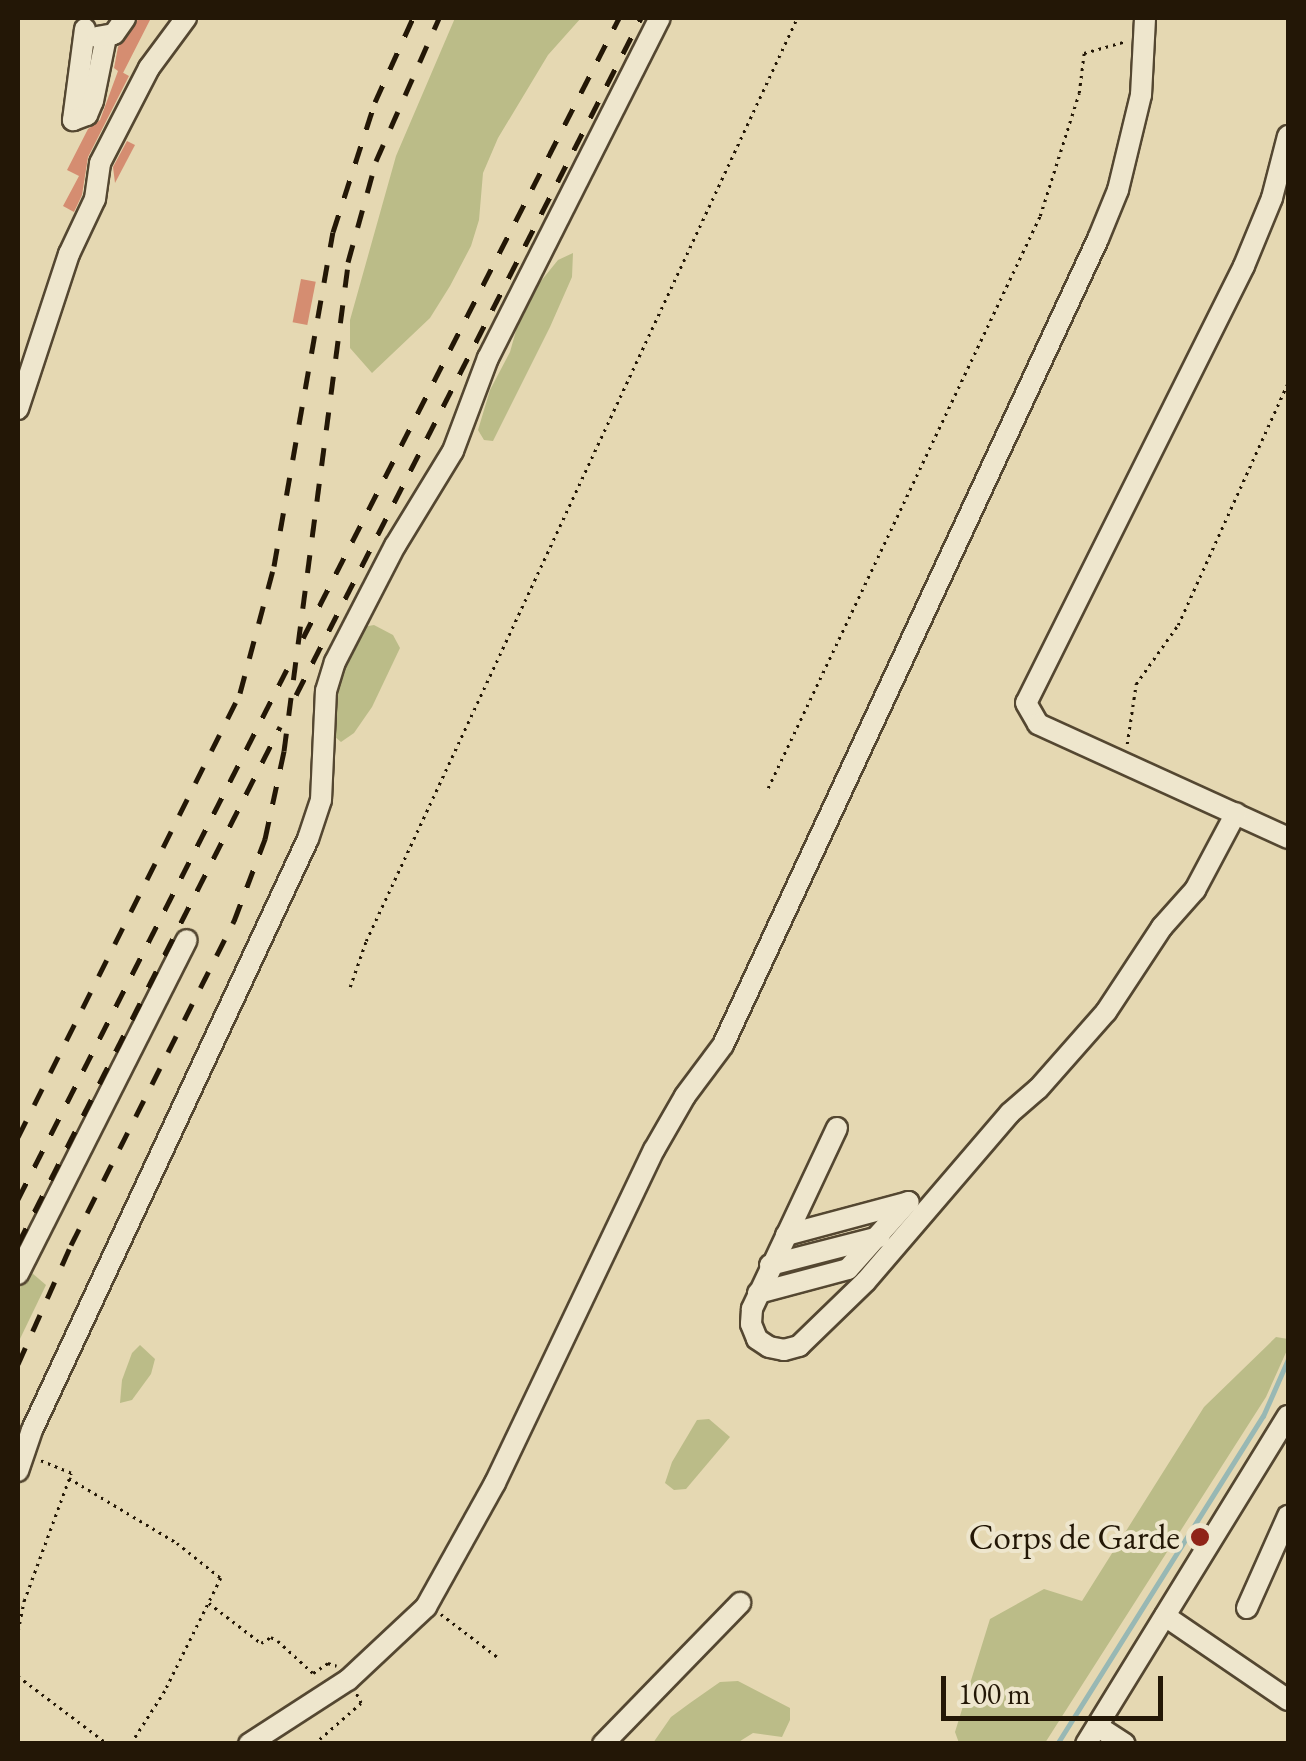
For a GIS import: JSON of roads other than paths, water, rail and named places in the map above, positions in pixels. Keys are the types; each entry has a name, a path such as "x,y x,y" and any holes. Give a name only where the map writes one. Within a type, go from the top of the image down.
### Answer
{"street":[{"path":"106,37 114,34 125,18"},
{"path":"18,408 63,272 95,199 100,163 150,68 186,18"},
{"path":"21,1463 308,839 321,800 326,691 335,662 401,534 453,451 488,358 660,18"},
{"path":"249,1744 348,1680 426,1608 495,1483 654,1150 685,1096 723,1045 1098,239 1118,190 1141,95 1144,18"},
{"path":"84,23 106,37 93,101 87,115 73,120 84,23"},
{"path":"1288,136 1272,198 1244,266 1026,703 1038,724 1288,838"},
{"path":"837,1128 758,1293 751,1324 758,1339 784,1350 799,1346 878,1268 936,1198 1106,1012 1162,926 1195,890 1236,813"},
{"path":"18,1274 187,940"},
{"path":"786,1235 936,1198"},
{"path":"758,1293 848,1269 908,1202"},
{"path":"770,1265 880,1236"},
{"path":"1125,1744 1091,1734 1165,1616 1280,1450 1288,1416"},
{"path":"1247,1608 1288,1516"},
{"path":"603,1744 740,1602"},
{"path":"1165,1616 1288,1700"}],"waterway":[{"path":"1057,1744 1263,1416 1288,1359"}],"railway":[{"path":"18,1137 240,693 274,566 333,232 375,102 413,18"},
{"path":"18,1364 71,1245 234,921 265,839 284,751 348,262 376,161 439,18"},
{"path":"303,638 619,18"},
{"path":"296,695 641,18"},
{"path":"18,1199 287,669"},
{"path":"18,1244 280,727"}],"place":[{"name":"Corps de Garde","path":"1200,1537"}]}
